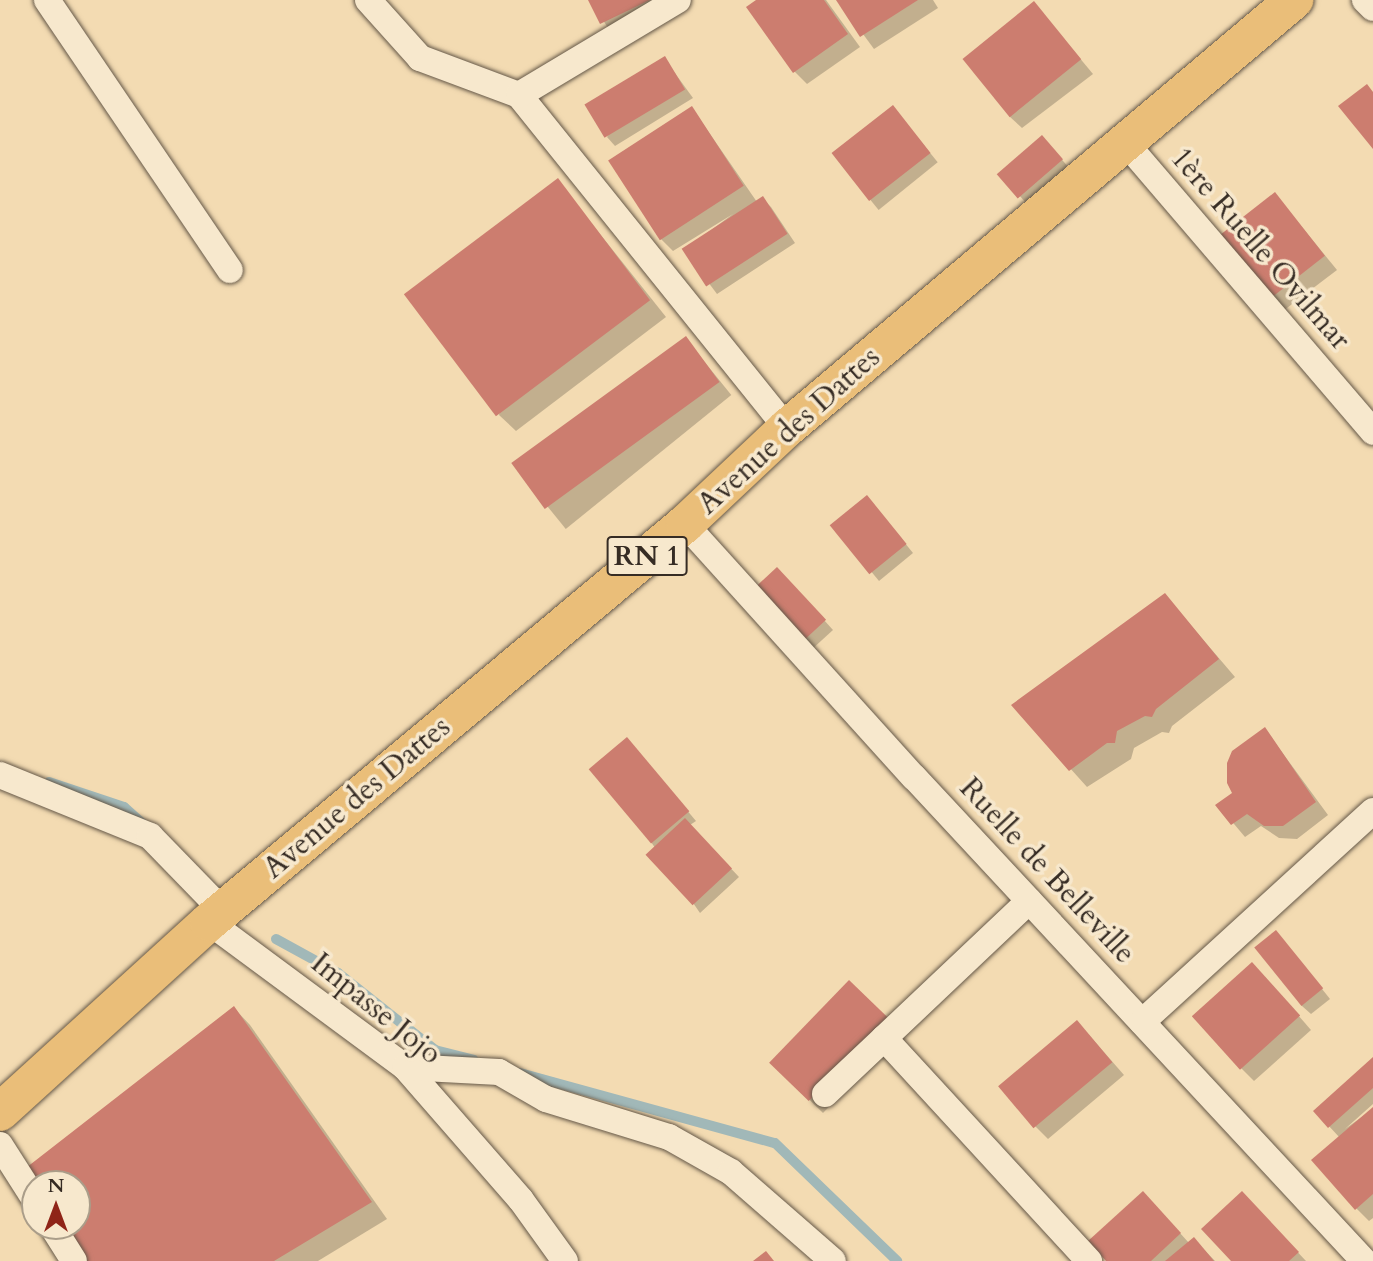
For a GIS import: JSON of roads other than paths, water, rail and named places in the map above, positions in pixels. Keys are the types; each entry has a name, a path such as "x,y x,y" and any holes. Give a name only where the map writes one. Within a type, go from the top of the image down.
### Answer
{"main road":[{"name":"Avenue des Dattes","path":"0,1112 216,917 685,524 787,428 1294,0"}],"street":[{"path":"47,0 230,270"},
{"path":"368,0 420,58 519,95 787,428"},
{"path":"519,95 678,0"},
{"path":"1365,0 1373,8"},
{"name":"1ère Ruelle Ovilmar","path":"1124,141 1373,432"},
{"name":"Ruelle de Belleville","path":"685,524 1029,901 1364,1261"},
{"name":"Impasse Jojo","path":"0,775 150,836 216,917 405,1067 521,1200 565,1261"},
{"path":"1142,1022 1373,811"},
{"path":"825,1094 1029,901"},
{"path":"884,1038 1089,1261"},
{"path":"405,1067 499,1072 546,1099 668,1137 731,1172 833,1261"},
{"path":"0,1145 21,1178"},
{"path":"60,1240 74,1261"}],"waterway":[{"path":"49,782 124,807 142,823"},
{"path":"276,939 338,973 435,1050 474,1060"},
{"path":"520,1073 775,1143 897,1261"}]}
